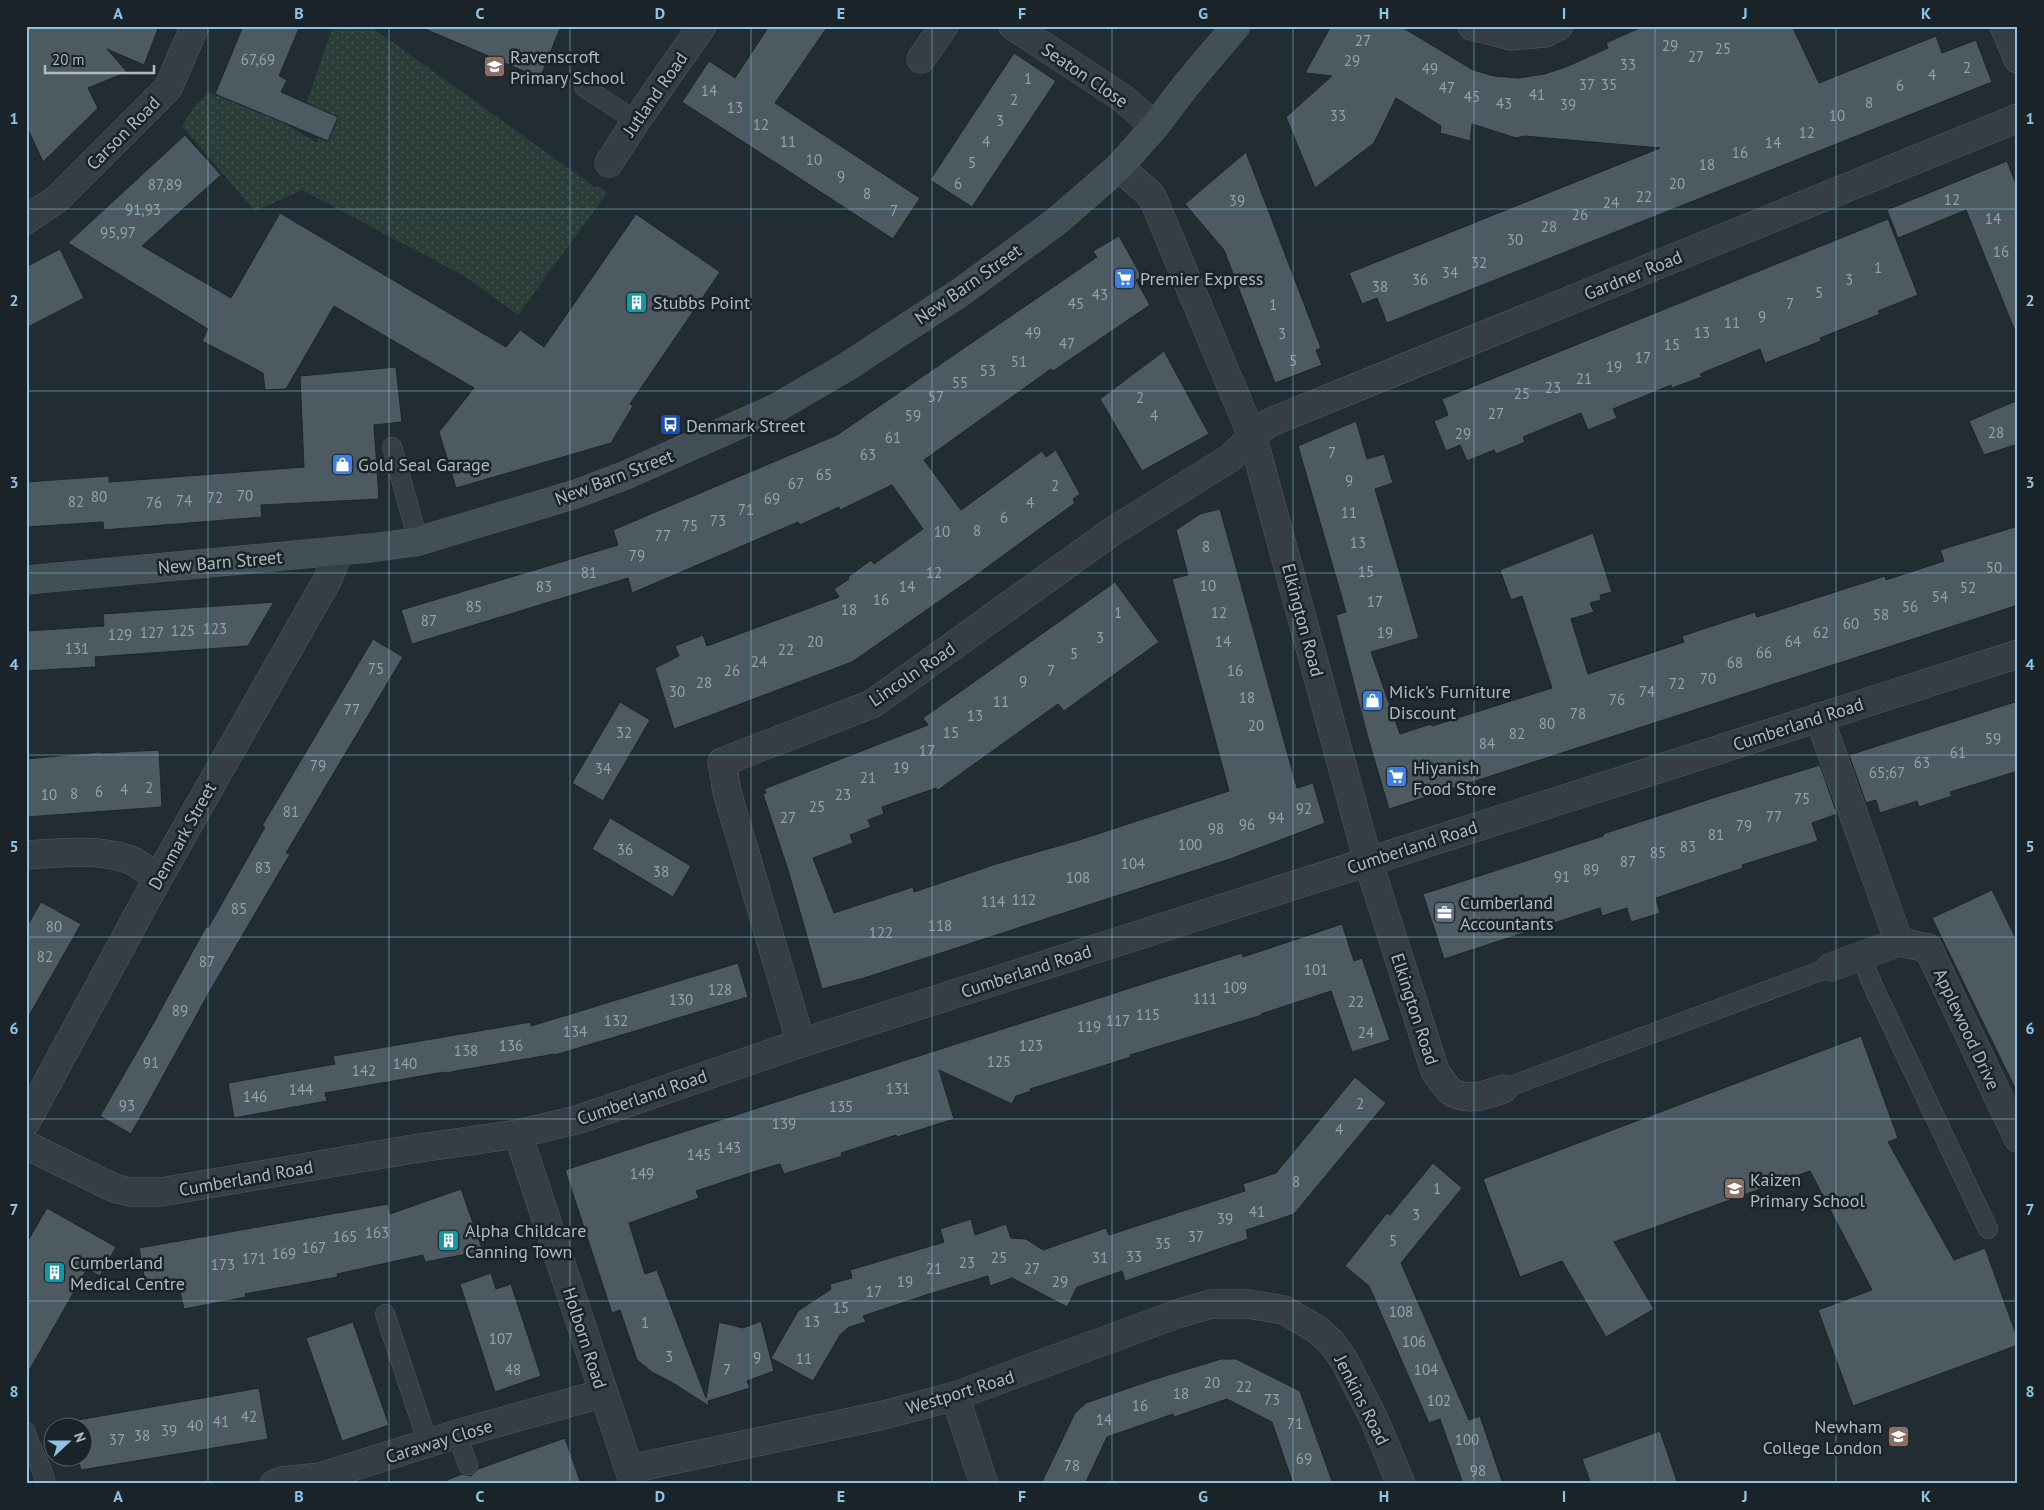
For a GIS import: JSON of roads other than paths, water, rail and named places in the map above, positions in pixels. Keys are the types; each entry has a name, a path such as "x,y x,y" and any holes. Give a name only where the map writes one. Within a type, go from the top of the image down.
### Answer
{"street":[{"name":"Carson Road","path":"26,220 57,199 168,88 195,26"},
{"name":"Jutland Road","path":"608,163 702,26"},
{"path":"921,59 944,26"},
{"name":"Seaton Close","path":"1013,26 1121,97 1155,126"},
{"name":"New Barn Street","path":"26,580 339,551 418,540 576,494 626,476 778,407 848,366 961,292 1057,221 1119,166 1155,126 1187,84 1236,26"},
{"path":"1472,26 1511,36 1545,33 1559,26"},
{"path":"2004,26 2018,58"},
{"name":"Gardner Road","path":"1253,438 1267,424 1276,420 2018,118"},
{"name":"Elkington Road","path":"1119,166 1150,194 1154,201 1253,438 1368,861 1435,1071 1450,1091 1464,1097 1482,1097 1503,1090"},
{"name":"Lincoln Road","path":"801,1043 727,792 722,762 872,704 1113,531 1230,458 1253,438"},
{"name":"Denmark Street","path":"26,1122 158,878 328,579 339,551"},
{"name":"Cumberland Road","path":"26,1145 114,1188 130,1192 161,1192 413,1149 518,1134 580,1119 801,1043 2018,654"},
{"path":"1819,717 1899,942 1831,967"},
{"path":"26,855 93,853 128,859 158,878"},
{"name":"Applewood Drive","path":"1899,942 1928,948 2018,1138"},
{"name":"Holborn Road","path":"518,1134 632,1476"},
{"name":"Westport Road","path":"632,1476 956,1396 1177,1314 1211,1304 1246,1304 1284,1310"},
{"name":"Jenkins Road","path":"1284,1310 1318,1330 1332,1343 1344,1360 1374,1419 1401,1484"},
{"name":"Caraway Close","path":"274,1484 282,1481 320,1478 457,1434 604,1393"},
{"path":"956,1396 984,1484"}],"lane":[{"path":"584,87 636,121"},
{"path":"392,447 418,540"},
{"path":"1861,956 1873,986 1988,1229"},
{"path":"1503,1090 1831,967"},
{"path":"385,1314 428,1443"},
{"path":"26,1432 29,1447 44,1472 46,1484"},
{"path":"457,1434 468,1465"}],"place":[{"name":"Ravenscroft Primary School","path":"494,66"},
{"name":"Premier Express","path":"1124,278"},
{"name":"Stubbs Point","path":"637,302"},
{"name":"Denmark Street","path":"670,425"},
{"name":"Gold Seal Garage","path":"342,464"},
{"name":"Mick's Furniture Discount","path":"1373,701"},
{"name":"Hiyanish Food Store","path":"1397,777"},
{"name":"Cumberland Accountants","path":"1444,912"},
{"name":"Kaizen Primary School","path":"1734,1189"},
{"name":"Alpha Childcare Canning Town","path":"449,1240"},
{"name":"Cumberland Medical Centre","path":"54,1272"},
{"name":"Newham College London","path":"1898,1436"}]}
